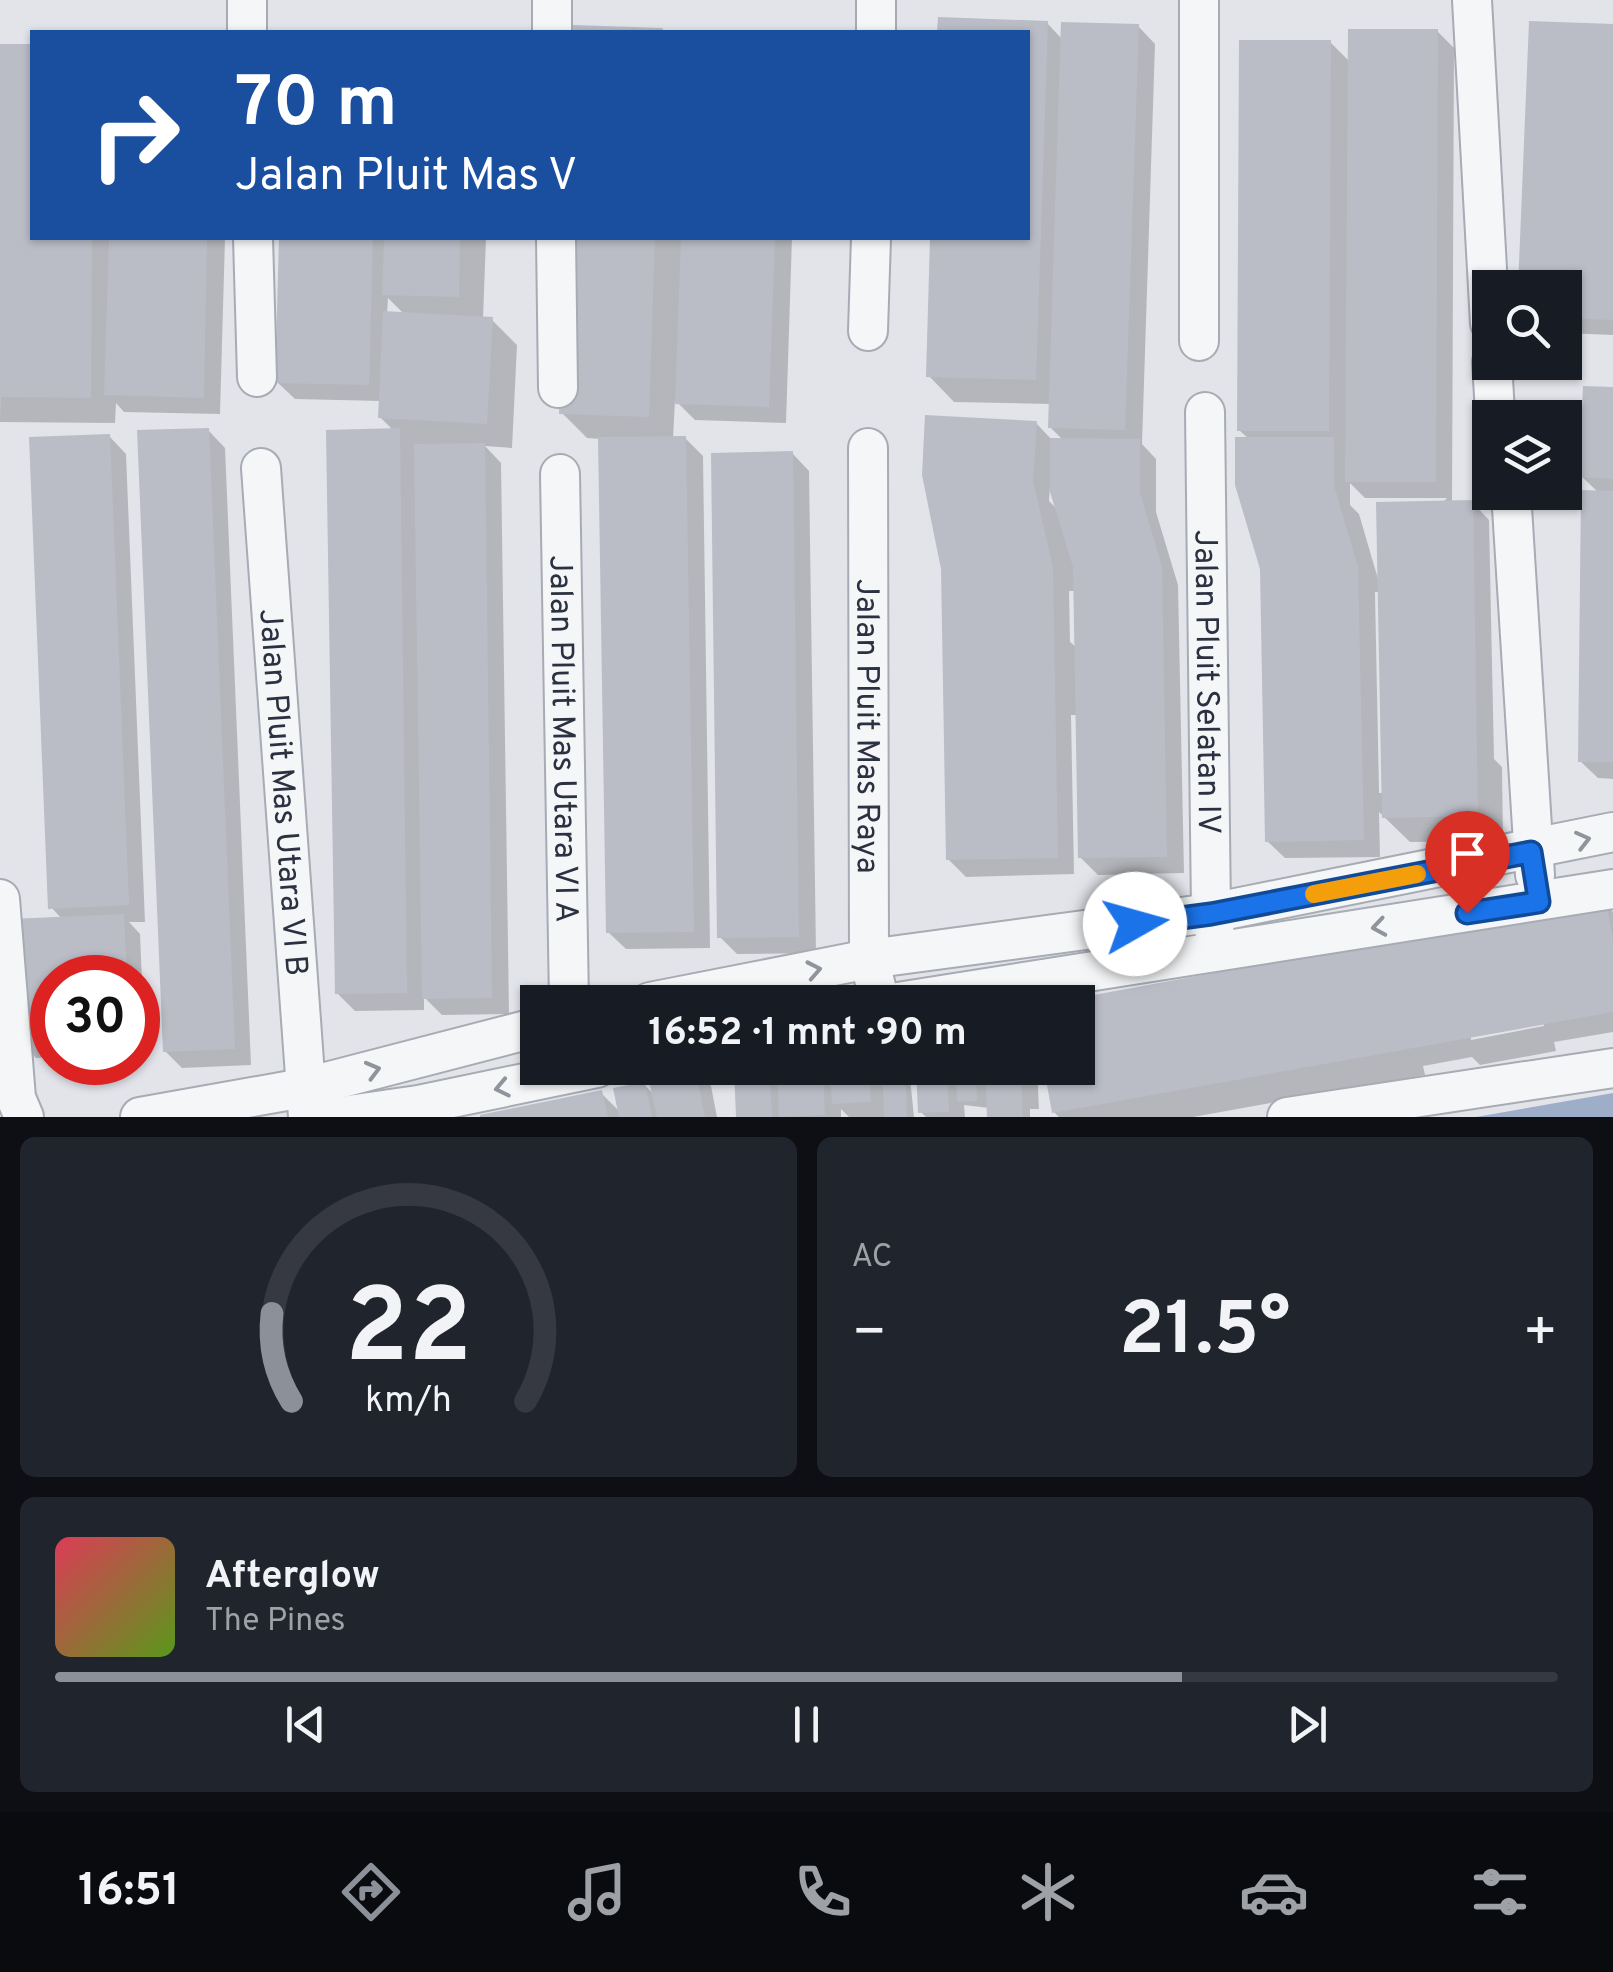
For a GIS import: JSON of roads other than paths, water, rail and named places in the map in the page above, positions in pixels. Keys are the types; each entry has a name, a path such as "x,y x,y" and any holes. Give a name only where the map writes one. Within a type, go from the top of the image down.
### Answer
{"street":[{"path":"246,0 248,30"},
{"path":"552,0 552,30"},
{"path":"876,0 876,30"},
{"path":"1199,0 1199,342"},
{"path":"1472,0 1487,270"},
{"path":"253,240 257,377"},
{"path":"556,240 558,388"},
{"path":"868,331 871,240"},
{"name":"Jalan Pluit Selatan IV","path":"1204,412 1211,914 1218,952"},
{"name":"Jalan Pluit Mas Raya","path":"868,448 869,959 876,985"},
{"name":"Jalan Pluit Mas Utara VI B","path":"261,468 305,1102"},
{"name":"Jalan Pluit Mas Utara VI A","path":"560,474 569,985"},
{"path":"1512,510 1531,852 1539,902"},
{"path":"737,985 869,959 1211,914 1531,852 1613,832"},
{"path":"1007,985 1613,890"},
{"path":"0,899 16,1098 24,1117"},
{"path":"140,1117 305,1102 520,1033"},
{"path":"1286,1117 1613,1068"},
{"path":"335,1117 418,1105 520,1083"}],"water":[{"path":"1613,1093 1613,1117 1476,1117"}]}
